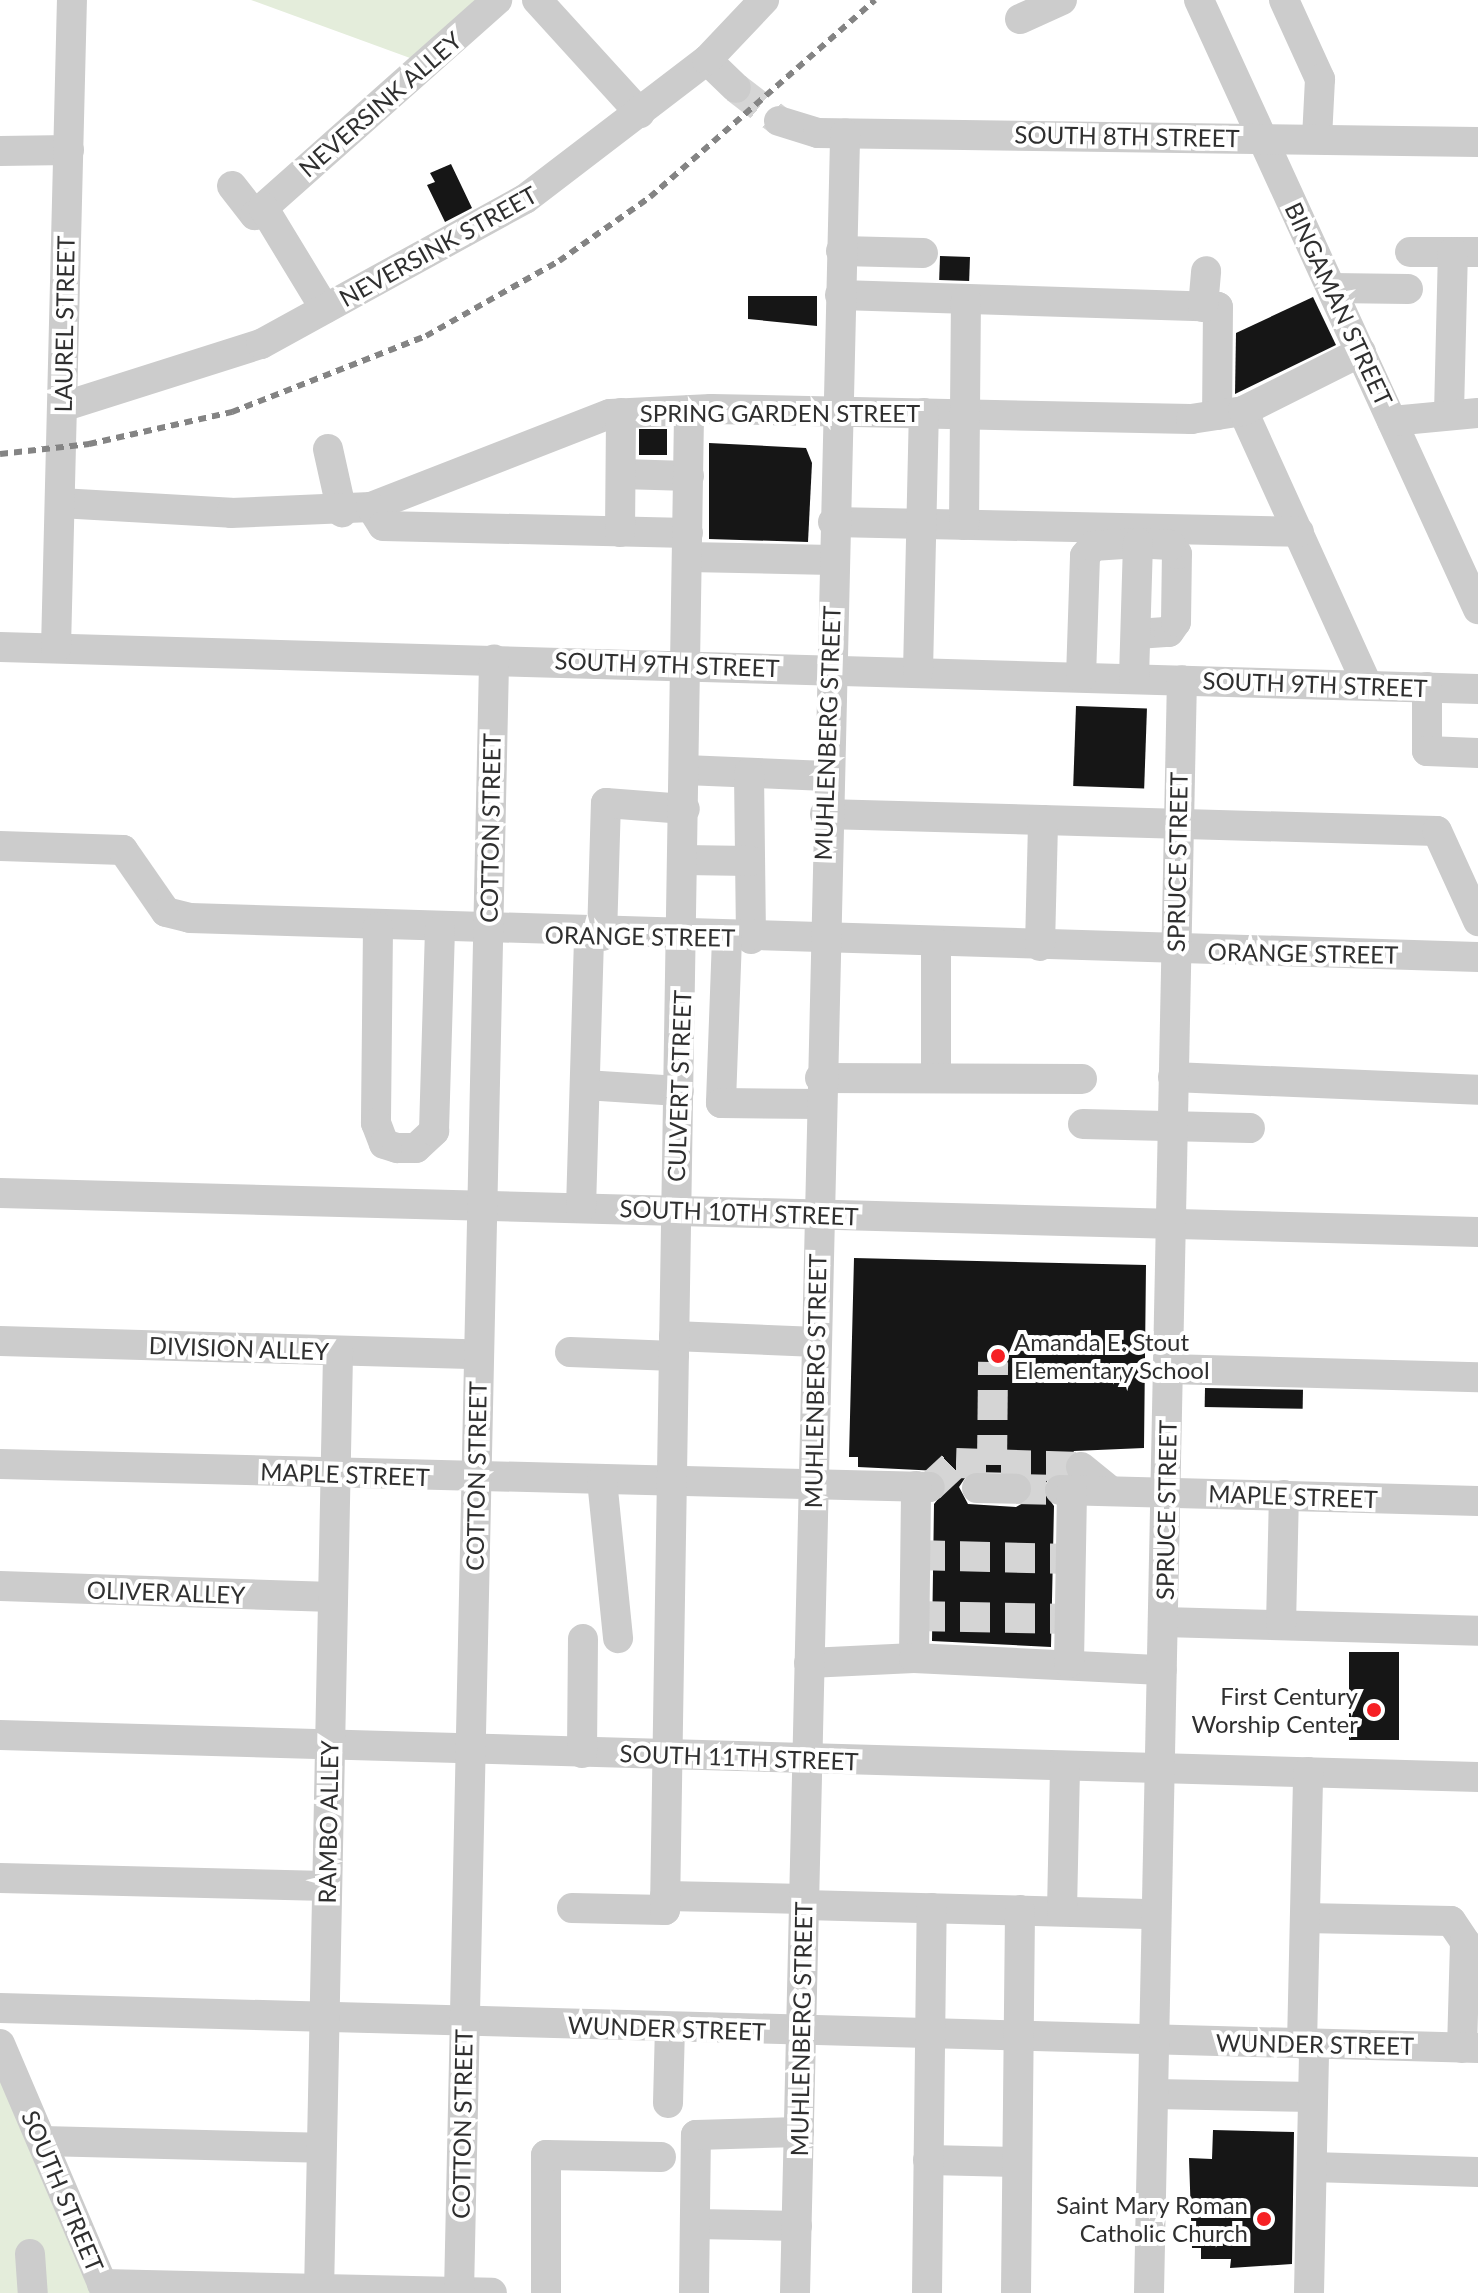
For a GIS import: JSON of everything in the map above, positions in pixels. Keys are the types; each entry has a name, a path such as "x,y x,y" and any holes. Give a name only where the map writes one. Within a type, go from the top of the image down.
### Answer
{"street":[{"name":"LAUREL STREET","path":"56,648 72,0"},
{"name":"NEVERSINK ALLEY","path":"263,207 497,0"},
{"path":"537,0 640,113"},
{"name":"NEVERSINK STREET","path":"62,407 238,353 525,199 707,60 764,0"},
{"path":"1020,19 1062,0"},
{"name":"BINGAMAN STREET","path":"1199,0 1478,609"},
{"path":"1284,0 1320,79 1317,138"},
{"path":"707,60 736,88"},
{"name":"SOUTH 8TH STREET","path":"779,121 792,130 845,134 1478,142"},
{"name":"MUHLENBERG STREET","path":"795,2293 817,1342 822,940 845,134"},
{"path":"0,151 69,150"},
{"path":"232,186 255,215 263,207 325,309"},
{"path":"841,251 923,253"},
{"path":"1392,421 1464,413 1465,252 1410,252"},
{"path":"1203,307 1206,271"},
{"path":"1332,288 1408,289"},
{"path":"840,295 1218,307 1230,413 1299,532 1368,686"},
{"path":"964,525 969,414 966,300"},
{"name":"SPRING GARDEN STREET","path":"60,503 357,509 621,413 689,410 969,414 1230,413 1361,352"},
{"name":"CULVERT STREET","path":"665,1896 664,1755 683,938 689,410"},
{"path":"620,532 621,413"},
{"path":"918,672 924,413"},
{"path":"328,449 357,509 383,526 620,532 688,545 832,560"},
{"path":"621,474 689,476"},
{"path":"833,522 1299,532"},
{"path":"1081,677 1085,556 1093,546 1138,543 1134,678"},
{"name":"SOUTH 9TH STREET","path":"0,647 1478,689"},
{"name":"COTTON STREET","path":"459,2292 494,659"},
{"name":"SPRUCE STREET","path":"1149,2293 1182,680"},
{"path":"1427,687 1427,751 1478,753"},
{"path":"685,770 826,776"},
{"path":"749,773 750,861 721,1103 936,1078 1082,1079"},
{"path":"581,1208 585,1085 606,803 685,809"},
{"path":"825,814 1437,831 1478,921"},
{"path":"1040,946 1043,820"},
{"name":"ORANGE STREET","path":"0,846 123,850 166,912 190,918 595,936 1478,957"},
{"path":"684,860 750,861"},
{"path":"378,927 376,1123 384,1144 397,1148 416,1148 434,1131 440,930"},
{"path":"936,943 936,1078"},
{"path":"1173,1077 1478,1090"},
{"path":"585,1085 679,1091"},
{"path":"1083,1124 1250,1128"},
{"name":"SOUTH 10TH STREET","path":"0,1193 1478,1232"},
{"name":"DIVISION ALLEY","path":"0,1341 479,1354"},
{"path":"570,1352 817,1342"},
{"name":"RAMBO ALLEY","path":"319,2292 338,1351"},
{"path":"1167,1369 1478,1377"},
{"name":"MAPLE STREET","path":"0,1464 923,1487 914,1658"},
{"path":"602,1480 618,1638"},
{"name":"MAPLE STREET","path":"1069,1663 1071,1483 1111,1491 1478,1501"},
{"path":"977,1488 1016,1489"},
{"path":"1281,1625 1284,1495"},
{"name":"OLIVER ALLEY","path":"0,1586 333,1597"},
{"path":"1163,1622 1478,1631"},
{"path":"582,1753 583,1639"},
{"path":"809,1663 914,1658 1069,1663 1162,1670"},
{"name":"SOUTH 11TH STREET","path":"0,1735 1478,1777"},
{"path":"1062,1911 1065,1766"},
{"path":"1308,1772 1305,1918 1308,2044 1313,2097 1309,2293"},
{"path":"0,1878 327,1886"},
{"path":"572,1908 665,1910 665,1896 1156,1914"},
{"path":"927,2293 932,1908"},
{"path":"1016,2293 1020,1910"},
{"path":"1305,1918 1451,1921 1465,1942 1470,2048"},
{"name":"WUNDER STREET","path":"0,2008 1470,2048"},
{"path":"668,2103 670,2028"},
{"name":"SOUTH STREET","path":"0,2044 104,2288"},
{"path":"1154,2094 1313,2097"},
{"path":"694,2293 701,2130 799,2132"},
{"path":"42,2141 321,2148"},
{"path":"546,2293 546,2155 661,2157"},
{"path":"928,2160 1017,2162"},
{"path":"1312,2167 1478,2172"},
{"path":"695,2224 797,2226"},
{"path":"30,2254 33,2293"},
{"path":"104,2288 492,2293"}],"green space":[{"path":"251,0 491,0 421,62"},
{"path":"0,2044 106,2293 0,2293"}],"building":[{"path":"451,164 472,208 445,222 427,185 435,182 430,173"},
{"path":"940,256 970,257 969,281 939,280"},
{"path":"748,296 817,296 817,326 748,319"},
{"path":"1313,297 1336,345 1235,394 1236,333"},
{"path":"639,429 667,429 667,455 639,455"},
{"path":"709,443 806,448 812,463 808,542 709,539"},
{"path":"1076,706 1147,708 1144,788 1073,786"},
{"name":"Amanda E. Stout Elementary School","path":"854,1258 1146,1265 1144,1448 1074,1451 1064,1472 1051,1475 1042,1489 1054,1506 1051,1647 932,1641 934,1504 948,1487 939,1471 858,1467 858,1457 849,1457","holes":["969,1472 1025,1473 1032,1498 1016,1507 968,1504 959,1487"]},
{"path":"1205,1388 1303,1390 1303,1409 1205,1407"},
{"name":"First Century Worship Center","path":"1349,1652 1399,1652 1399,1740 1349,1740"},
{"name":"Saint Mary Roman Catholic Church","path":"1213,2130 1294,2132 1292,2264 1230,2268 1231,2259 1201,2259 1201,2248 1192,2248 1189,2158 1212,2159"}],"tunnel":[{"path":"736,88 779,121"},
{"path":"992,1465 993,1362"},
{"path":"930,1487 956,1463 1081,1467"},
{"path":"1016,1489 1060,1490"},
{"path":"915,1555 1071,1559"},
{"path":"915,1616 1070,1619"}],"railway":[{"path":"0,454 89,444 232,412 426,336 559,261 650,197 875,0"}],"place":[{"name":"Amanda E. Stout Elementary School","path":"998,1356"},
{"name":"First Century Worship Center","path":"1374,1710"},
{"name":"Saint Mary Roman Catholic Church","path":"1264,2219"}]}
